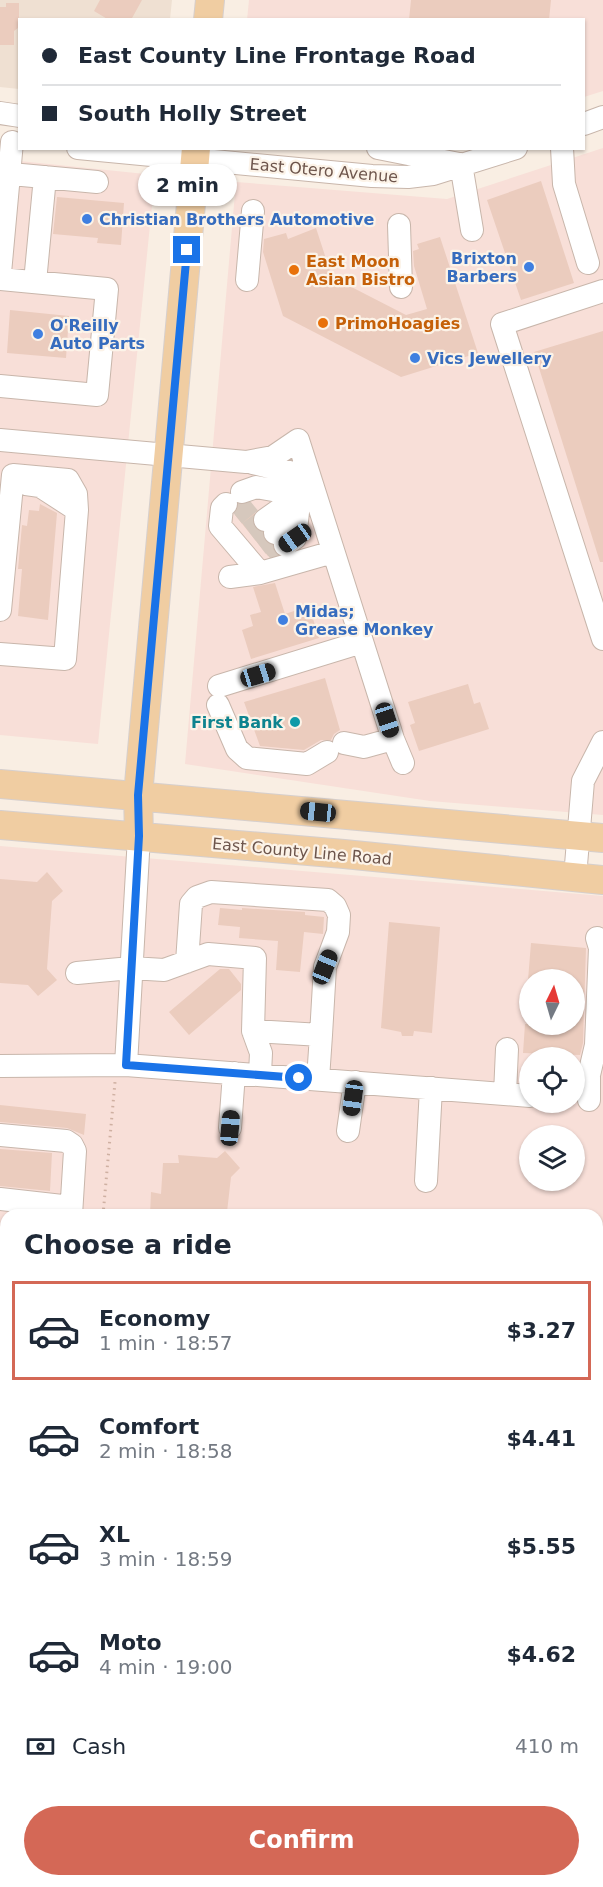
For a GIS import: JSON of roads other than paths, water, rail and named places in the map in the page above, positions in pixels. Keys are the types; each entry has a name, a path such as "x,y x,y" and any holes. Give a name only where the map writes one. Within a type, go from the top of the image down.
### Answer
{"main road":[{"path":"208,18 210,0"},
{"path":"139,836 138,795 196,154"},
{"path":"0,784 591,837"},
{"name":"East County Line Road","path":"0,825 344,854 603,880"}],"street":[{"path":"0,113 18,116"},
{"path":"585,124 603,117"},
{"path":"0,273 4,173 10,142"},
{"name":"East Otero Avenue","path":"117,150 196,154 372,176 408,177 433,174 509,150"},
{"name":"East Otero Avenue","path":"388,150 461,164"},
{"path":"562,150 564,184 588,263"},
{"path":"461,164 472,230"},
{"path":"4,173 97,182"},
{"path":"35,282 45,177"},
{"path":"247,280 253,211"},
{"path":"399,225 401,287"},
{"path":"0,279 107,288 98,395 0,386"},
{"path":"603,291 502,324 603,639"},
{"path":"0,440 246,462 293,473 333,552 393,739 403,763"},
{"path":"246,462 273,457 298,440 302,491 295,538 252,535"},
{"path":"0,610 13,475 68,480 76,494 77,510 65,659 0,654"},
{"path":"230,577 252,535 302,491"},
{"path":"252,535 333,552"},
{"path":"362,642 218,696 237,749 247,758 308,764 335,748 364,747 393,739"},
{"path":"575,877 591,837 583,781 603,742"},
{"path":"126,1065 139,836"},
{"path":"187,962 191,904 197,897 211,892 328,900 335,906 339,915 336,938 325,967 318,1079"},
{"path":"589,1100 589,1075 596,1034 600,948 597,938"},
{"path":"76,973 131,968 165,970 208,954 255,958 253,1030 261,1053 260,1074"},
{"path":"253,1030 321,1035"},
{"path":"505,1094 507,1049"},
{"path":"0,1066 126,1065 519,1095"},
{"path":"230,1128 234,1073"},
{"path":"348,1131 355,1082"},
{"path":"426,1180 431,1088"},
{"path":"0,1135 66,1141 72,1145 75,1151 71,1209"},
{"path":"0,1199 59,1209"}],"tunnel":[{"path":"235,515 251,502"},
{"path":"249,532 265,520"},
{"path":"259,545 275,533"},
{"path":"270,558 285,545"}],"place":[{"name":"Christian Brothers Automotive","path":"87,219"},
{"name":"Brixton Barbers","path":"529,267"},
{"name":"East Moon Asian Bistro","path":"294,270"},
{"name":"PrimoHoagies","path":"323,323"},
{"name":"O'Reilly Auto Parts","path":"38,334"},
{"name":"Vics Jewellery","path":"415,358"},
{"name":"Midas; Grease Monkey","path":"283,620"},
{"name":"First Bank","path":"295,722"}]}
